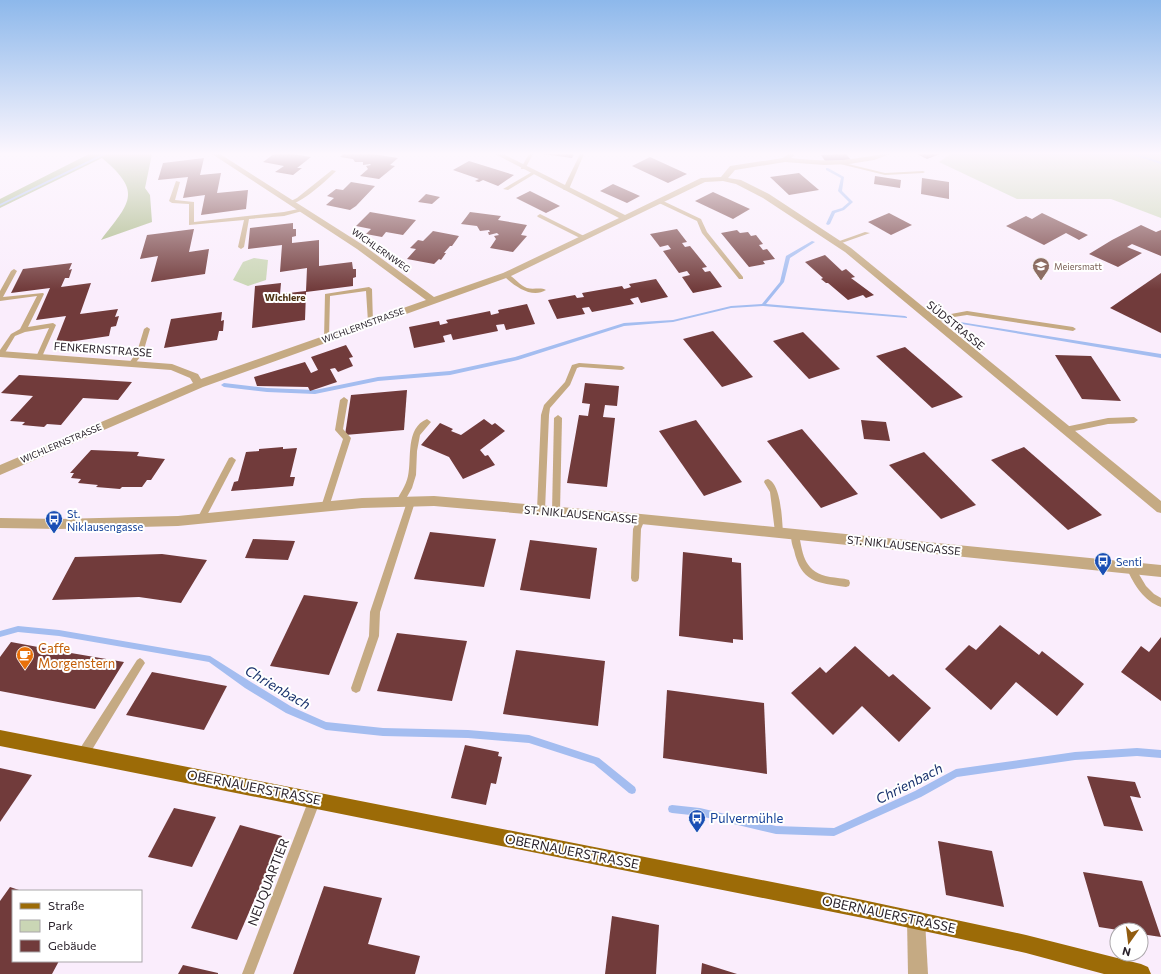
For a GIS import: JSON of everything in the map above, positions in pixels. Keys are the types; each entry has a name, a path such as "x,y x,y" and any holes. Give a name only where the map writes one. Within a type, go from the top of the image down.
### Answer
{"main road":[{"name":"OBERNAUERSTRASSE","path":"0,738 605,856 916,920 1033,946 1141,974"}],"street":[{"name":"WICHLERNWEG","path":"287,199 395,271 432,300"},
{"path":"589,199 626,218"},
{"name":"WICHLERNSTRASSE","path":"0,470 199,384 432,300 506,275 662,199"},
{"name":"SÜDSTRASSE","path":"771,199 837,243 1161,508"},
{"name":"FENKERNSTRASSE","path":"0,354 172,367 194,376 199,384"},
{"name":"ST. NIKLAUSENGASSE","path":"0,523 68,524 201,519 362,503 434,501 779,532 1161,571"},
{"path":"916,920 918,974"}],"lane":[{"path":"172,199 172,201 192,203 191,224 303,210"},
{"path":"291,202 300,199"},
{"path":"659,201 699,220 704,232 740,278"},
{"path":"540,216 584,238"},
{"path":"241,247 246,218"},
{"path":"837,243 867,233"},
{"path":"0,298 14,271"},
{"path":"506,275 518,287 525,290 533,292 543,290"},
{"path":"326,338 327,295 369,289 371,322"},
{"path":"0,298 42,294 23,330"},
{"path":"934,322 953,315 967,314 1073,329"},
{"path":"0,354 13,335 23,330 53,325 39,357"},
{"path":"132,363 140,353 147,329"},
{"path":"541,510 543,436 547,407 568,382 574,367 579,364 622,368"},
{"path":"325,507 347,438 339,430 344,400"},
{"path":"556,512 558,418"},
{"path":"1065,430 1108,421 1134,420"},
{"path":"356,688 374,636 374,612 411,482 413,445 417,433 427,422"},
{"path":"201,519 232,460"},
{"path":"768,482 774,491 779,532"},
{"path":"634,578 637,529 641,519"},
{"path":"795,534 798,555 802,566 812,575 826,581 846,583"},
{"path":"1131,569 1142,589 1152,599 1161,603"},
{"path":"83,754 140,663"},
{"name":"NEUQUARTIER","path":"248,974 315,799"}],"green space":[{"path":"0,199 17,199 0,208"},
{"path":"128,199 150,199 152,222 101,240 119,216 125,207"},
{"path":"1112,199 1161,199 1161,218"},
{"path":"254,258 268,260 266,280 248,286 233,280 243,262"}],"building":[{"path":"204,199 247,199 246,209 201,215"},
{"path":"332,199 362,199 350,210 326,205"},
{"path":"421,199 437,199 432,204 418,202"},
{"path":"519,199 547,199 560,206 546,213"},
{"path":"619,199 634,199 627,203"},
{"path":"698,199 729,199 750,209 733,219 695,201"},
{"path":"370,212 416,220 403,235 386,232 382,237 366,234 371,229 356,226"},
{"path":"470,212 501,216 498,220 527,225 521,235 527,236 513,252 490,248 496,239 494,236 499,235 497,233 489,235 489,230 480,231 477,226 461,224"},
{"path":"889,213 912,225 891,235 868,222"},
{"path":"1042,213 1088,235 1079,240 1066,233 1044,245 1006,226 1026,216 1032,219"},
{"path":"293,223 293,229 296,229 296,236 292,237 292,243 319,240 319,266 352,262 353,269 356,269 356,277 353,278 353,286 306,292 305,320 252,328 255,286 281,283 280,294 306,291 307,268 280,272 282,245 248,249 250,228"},
{"path":"1141,225 1156,232 1161,230 1161,256 1132,244 1127,247 1142,253 1118,267 1089,254 1112,240"},
{"path":"194,229 189,252 209,249 205,274 151,282 158,256 140,259 147,235"},
{"path":"677,229 687,242 682,243 685,247 690,246 707,267 702,268 705,272 710,271 722,287 693,293 682,277 690,275 687,271 679,273 663,251 671,249 668,245 660,247 650,234"},
{"path":"737,230 740,233 748,232 751,236 756,235 763,244 759,245 763,250 767,249 775,259 763,261 765,264 749,267 721,233"},
{"path":"433,231 459,236 452,246 450,246 444,253 446,253 441,260 439,259 434,264 407,259 416,249 410,248 418,240 423,241"},
{"path":"825,255 842,271 846,269 855,277 851,278 874,295 866,298 863,295 848,300 821,279 823,278 805,262"},
{"path":"72,263 69,270 72,269 69,278 65,278 61,287 91,283 80,314 118,309 115,317 119,316 116,326 111,327 109,336 55,344 66,316 36,320 50,288 11,293 23,269"},
{"path":"1161,273 1161,333 1110,308"},
{"path":"656,279 668,297 641,303 638,297 630,299 634,304 592,312 589,307 582,308 585,314 557,319 548,300 575,295 577,298 584,297 582,293 622,286 624,289 631,287 629,284"},
{"path":"527,304 535,324 506,330 504,324 496,325 498,331 453,340 451,334 443,336 445,342 414,348 409,327 439,321 440,325 448,323 446,320 490,311 491,315 499,313 498,310"},
{"path":"222,312 221,321 224,320 223,331 219,331 217,340 164,348 171,319"},
{"path":"713,331 753,377 722,387 683,339"},
{"path":"803,332 840,369 809,379 773,341"},
{"path":"346,345 353,357 349,358 353,366 338,372 335,368 330,369 337,382 310,391 308,387 257,386 254,377 305,362 311,373 318,370 311,357"},
{"path":"905,347 963,397 932,408 876,356"},
{"path":"1055,355 1091,356 1121,401 1082,399"},
{"path":"19,375 132,382 118,400 83,398 61,425 47,424 44,427 22,425 25,422 10,421 33,396 1,393"},
{"path":"585,383 619,386 617,406 605,405 603,417 615,418 607,487 567,483 579,415 588,416 590,404 582,403"},
{"path":"407,390 404,430 345,435 351,395"},
{"path":"484,419 492,425 495,423 505,431 480,450 485,456 488,455 495,465 463,479 449,457 421,445 440,423 453,429 451,431 461,435"},
{"path":"696,420 742,482 704,496 659,431"},
{"path":"861,420 886,422 890,441 864,439"},
{"path":"802,429 858,494 821,508 767,441"},
{"path":"283,447 283,449 297,448 290,477 295,477 293,486 231,491 234,482 238,481 246,452 259,451 259,449"},
{"path":"1024,447 1102,515 1068,530 991,460"},
{"path":"91,450 139,452 137,456 165,459 151,480 147,480 142,487 122,487 120,489 96,487 98,485 78,483 81,479 71,478 74,473 70,473"},
{"path":"924,452 976,505 941,519 889,465"},
{"path":"430,532 496,539 484,587 414,579"},
{"path":"253,539 295,541 288,560 245,558"},
{"path":"530,540 597,548 590,599 520,590"},
{"path":"683,552 732,558 732,562 741,563 743,640 733,639 733,643 679,636"},
{"path":"162,554 207,560 181,603 139,597 52,600 75,557"},
{"path":"304,595 358,602 329,675 270,666"},
{"path":"1000,625 1039,655 1042,651 1084,684 1057,716 1016,682 991,710 945,669 969,645 976,650"},
{"path":"397,633 467,641 452,701 377,691"},
{"path":"1161,637 1161,701 1121,672 1141,646 1149,652"},
{"path":"11,642 124,662 95,709 0,691 0,657"},
{"path":"855,646 889,677 893,674 931,708 899,742 862,706 833,735 791,693 820,667 826,673"},
{"path":"516,650 605,661 598,726 503,714"},
{"path":"152,672 227,686 204,730 126,715"},
{"path":"667,690 764,703 767,774 663,758"},
{"path":"465,745 499,752 498,756 502,757 496,784 491,783 486,805 451,798"},
{"path":"0,768 32,775 0,822"},
{"path":"1087,776 1135,782 1141,798 1130,796 1143,831 1104,826"},
{"path":"174,808 216,817 192,867 148,857"},
{"path":"240,825 282,836 237,940 191,928"},
{"path":"938,841 992,851 1004,907 946,895"},
{"path":"1083,872 1142,881 1161,937 1149,935 1149,922 1109,922 1109,929 1099,927"},
{"path":"324,886 382,898 368,944 420,956 415,974 293,974"},
{"path":"10,887 19,890 12,890 12,962 58,962 52,974 0,974 0,901"},
{"path":"612,916 659,925 656,974 605,974"},
{"path":"702,963 737,974 701,974"},
{"path":"183,965 218,973 218,974 178,974"}],"waterway":[{"path":"0,205 11,199"},
{"path":"828,224 833,212 843,209 851,202 848,199"},
{"path":"763,305 782,282 788,257 813,242"},
{"path":"224,385 267,390 315,392 378,379 450,373 516,359 624,325 673,321 731,307 763,305"},
{"path":"763,305 905,317"},
{"path":"962,323 1161,356"},
{"name":"Chrienbach","path":"0,634 18,629 59,633 210,659 248,685 289,710 326,726 383,732 468,734 529,739 596,761 632,790"},
{"name":"Chrienbach","path":"672,809 700,812 776,830 834,832 918,794 956,773 1075,756 1137,752 1161,754"}],"place":[{"name":"Meiersmatt","path":"1041,281"},
{"name":"St. Niklausengasse","path":"54,534"},
{"name":"Senti","path":"1103,576"},
{"name":"Caffe Morgenstern","path":"25,670"},
{"name":"Pulvermühle","path":"697,833"}],"district":[{"name":"Wichlere","path":"285,297"}]}
